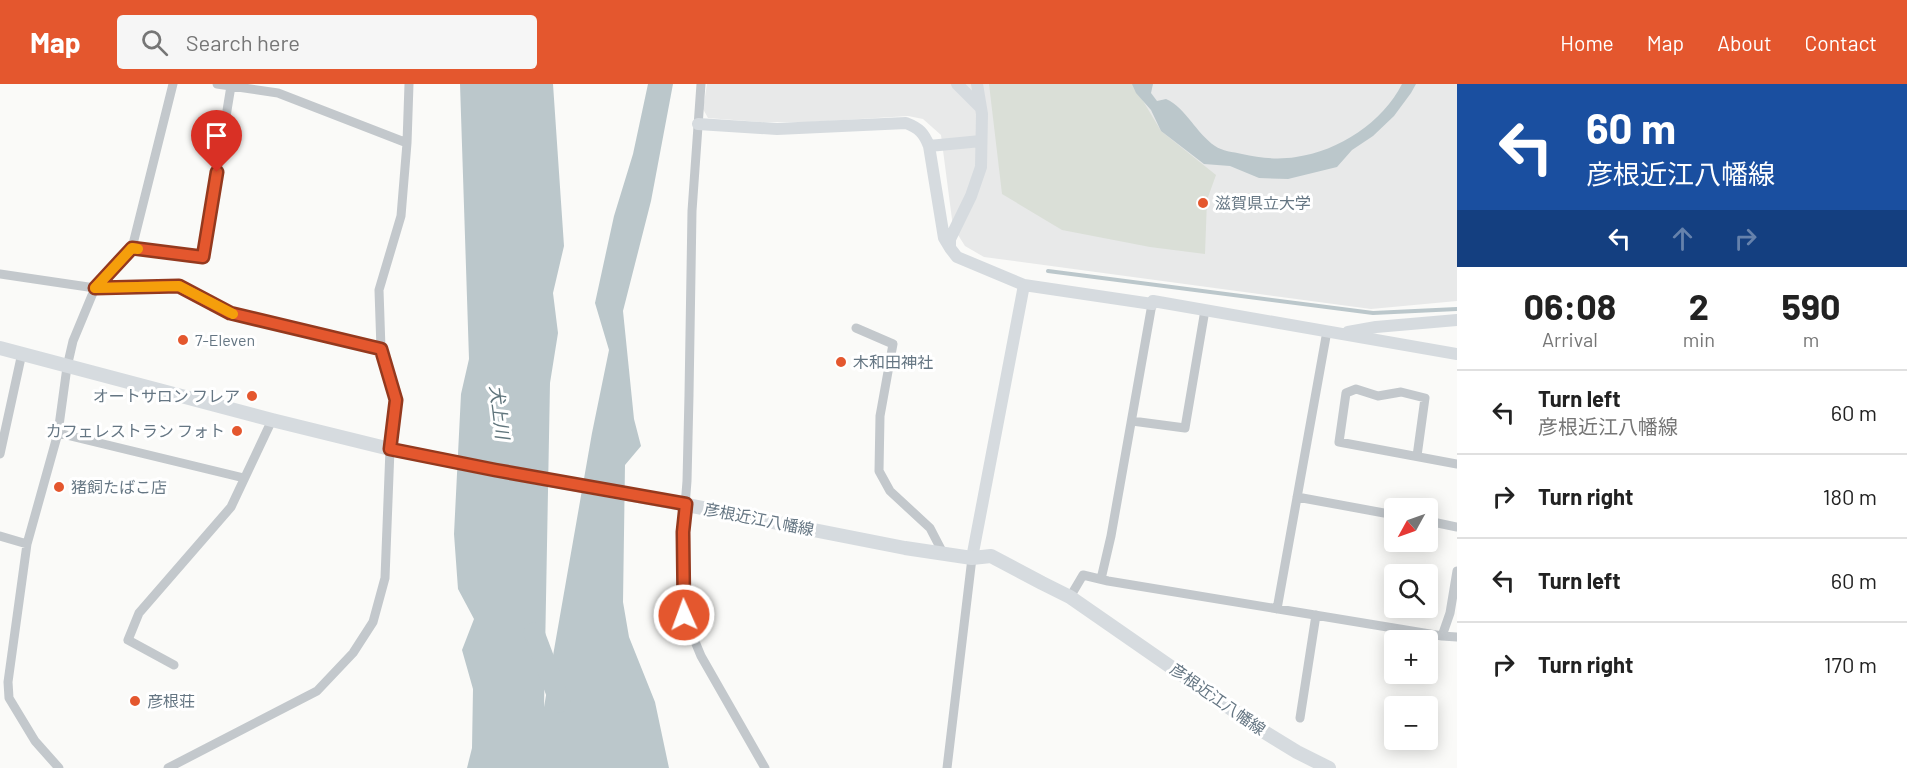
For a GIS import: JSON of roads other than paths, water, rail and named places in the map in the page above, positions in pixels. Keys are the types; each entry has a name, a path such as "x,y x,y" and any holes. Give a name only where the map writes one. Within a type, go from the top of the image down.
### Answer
{"main road":[{"name":"彦根近江八幡線","path":"0,348 272,420 397,450 905,548 972,558 991,556 1070,597 1266,733 1329,768"}],"street":[{"path":"59,768 35,741 9,698 8,682 27,544 58,433 73,341 95,288 132,248 173,84"},
{"path":"217,84 278,89 408,144"},
{"path":"168,768 317,691 353,652 373,622 385,578 397,450 396,400 381,349 379,290 401,216 408,144 409,84"},
{"path":"701,84 692,211 689,395 681,503 684,615 701,656 765,768"},
{"path":"957,84 981,108"},
{"path":"950,248 950,239 971,196 981,167 981,108 977,84"},
{"path":"132,248 203,257 231,86"},
{"path":"698,124 777,129 906,123 924,133 929,146 944,238 957,257 973,265 1024,285 1152,304 1153,301 1457,354"},
{"path":"929,146 981,141"},
{"path":"0,274 95,288 179,286 230,313 381,349"},
{"path":"947,768 972,558 1024,285"},
{"path":"1101,579 1112,536 1152,304"},
{"path":"1132,421 1185,429 1205,310"},
{"path":"1332,333 1457,320"},
{"path":"856,328 893,344 880,416 879,471 890,491 930,528 944,553"},
{"path":"1277,609 1297,497 1332,333"},
{"path":"0,454 22,353"},
{"path":"1417,456 1425,398 1401,392 1378,396 1356,389 1346,393 1338,442 1457,464"},
{"path":"174,665 128,640 139,613 231,507 272,420"},
{"path":"58,433 244,478"},
{"path":"1297,497 1384,513"},
{"path":"1438,523 1457,527"},
{"path":"0,536 27,544"},
{"path":"1442,636 1450,613 1457,571"},
{"path":"1070,597 1083,575 1277,609 1457,637"},
{"path":"1300,718 1316,615"}],"water":[{"path":"460,84 553,84 564,246 553,293 558,333 550,383 544,707 592,433 609,350 595,303 614,216 633,154 648,84 673,84 651,201 623,311 634,419 641,446 625,465 623,602 629,637 655,702 669,768 467,768 472,748 473,689 462,650 474,619 458,589 454,534 461,394 469,359"},
{"path":"1132,84 1153,84 1151,93 1157,101 1166,99 1173,103 1208,141 1218,148 1262,157 1289,158 1312,154 1343,141 1383,111 1402,84 1416,84 1394,116 1373,136 1352,150 1337,167 1288,179 1259,178 1230,166 1204,164 1161,131 1151,110 1136,93"}],"waterway":[{"path":"1048,271 1373,313 1457,309"},
{"name":"犬上川","path":"534,633 560,702"}],"place":[{"name":"滋賀県立大学","path":"1203,203"},
{"name":"7-Eleven","path":"183,340"},
{"name":"木和田神社","path":"841,362"},
{"name":"オートサロン フレア","path":"252,396"},
{"name":"カフェレストラン フォト","path":"237,431"},
{"name":"猪飼たばこ店","path":"59,487"},
{"name":"彦根荘","path":"135,701"}]}
